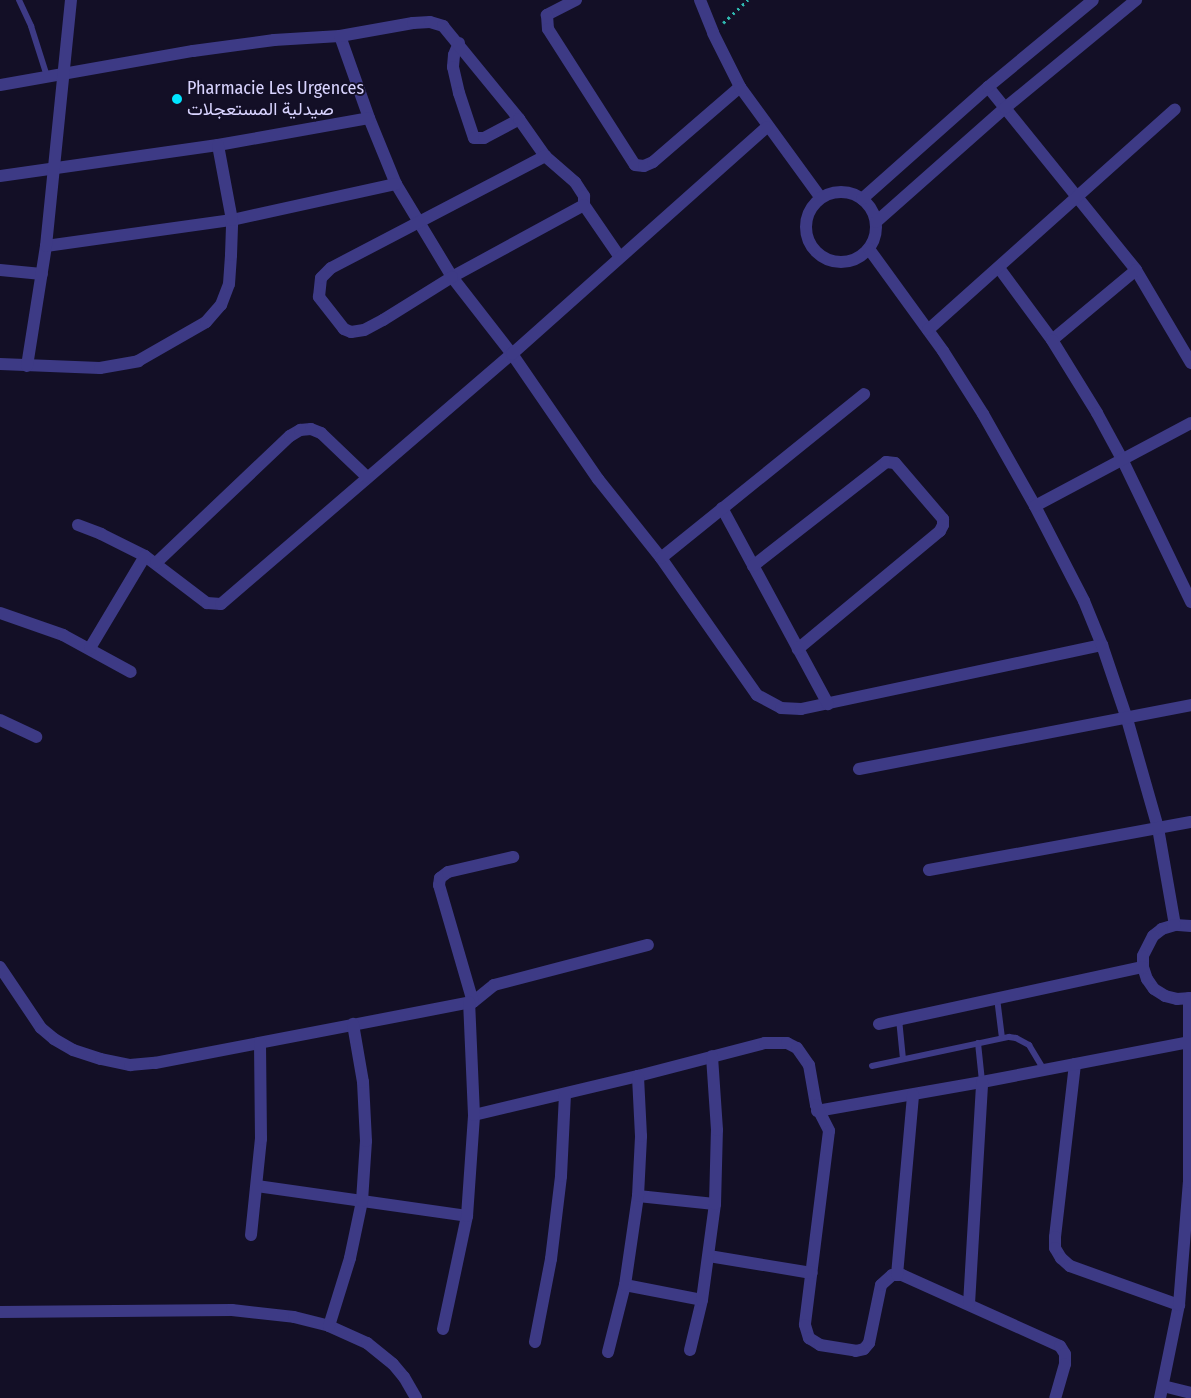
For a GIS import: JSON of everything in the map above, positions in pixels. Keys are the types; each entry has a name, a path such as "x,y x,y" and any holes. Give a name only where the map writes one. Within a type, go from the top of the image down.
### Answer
{"street":[{"path":"27,366 46,246 71,0"},
{"path":"576,0 547,15 548,29 635,165 644,166 653,162 740,86"},
{"path":"700,0 713,33 740,86 767,126 821,198"},
{"path":"862,199 988,87 1093,0"},
{"path":"876,222 1005,108 1136,0"},
{"path":"0,85 193,51 274,40 340,36 430,22 443,26 459,43 519,119 545,156 575,182 584,196 584,205 619,256"},
{"path":"340,36 368,118 396,184 452,278 512,354 598,479 661,558 757,695 772,705 791,710 828,704 1102,646"},
{"path":"459,43 454,55 453,67 461,101 474,138 484,138 519,119"},
{"path":"988,87 1136,270 1191,363"},
{"path":"928,330 1078,198 1175,109"},
{"path":"0,176 218,146 368,118"},
{"path":"78,525 145,556 207,603 221,604 512,354 619,256 767,126"},
{"path":"0,364 100,368 138,361 206,322 221,305 229,284 232,220 218,146"},
{"path":"545,156 330,268 321,278 319,297 344,329 358,331 383,320 452,278 584,205"},
{"path":"46,246 232,220 396,184"},
{"path":"842,192 862,199 869,205 876,222 876,231 869,249 860,257 842,262 825,258 815,251 809,241 806,223 812,206 821,198 842,192"},
{"path":"869,249 928,330 983,414 1035,506 1084,601 1127,718 1158,828 1174,925"},
{"path":"999,268 1052,340 1097,413 1191,602"},
{"path":"0,270 42,274"},
{"path":"1052,340 1136,270"},
{"path":"661,558 864,394"},
{"path":"1035,506 1191,423"},
{"path":"156,563 290,436 300,430 311,429 321,433 367,477"},
{"path":"753,566 886,462 895,463 943,519 940,531 798,649"},
{"path":"722,508 828,704"},
{"path":"90,648 145,556"},
{"path":"0,613 34,624 90,648 131,672"},
{"path":"859,769 1191,706"},
{"path":"0,720 36,737"},
{"path":"928,870 1191,822"},
{"path":"443,1329 466,1216 474,1115 471,1002 439,885 440,878 448,872 512,857"},
{"path":"1191,926 1174,925 1162,929 1153,936 1143,956 1143,967 1147,979 1154,989 1165,996 1177,999 1190,998 1190,1182 1179,1305 1162,1392 1191,1393"},
{"path":"0,968 41,1028 54,1039 73,1050 101,1059 130,1065 155,1063 471,1002 494,985 648,945"},
{"path":"879,1024 1143,967"},
{"path":"329,1326 350,1258 362,1201 366,1132 364,1082 353,1024"},
{"path":"474,1115 638,1076 765,1042 787,1043 796,1048 809,1065 817,1111 827,1125 829,1138 805,1325 806,1334 815,1343 856,1351 864,1349 869,1343 881,1284 888,1278 897,1275 906,1276 1060,1346 1065,1354 1065,1364 1054,1398"},
{"path":"817,1111 913,1095 1190,1042"},
{"path":"251,1235 257,1186 262,1091 260,1043"},
{"path":"690,1350 702,1300 715,1204 717,1130 712,1056"},
{"path":"1075,1064 1055,1236 1058,1254 1070,1266 1179,1305"},
{"path":"608,1352 625,1285 638,1196 641,1136 638,1076"},
{"path":"968,1304 982,1082"},
{"path":"535,1342 551,1260 561,1176 564,1094"},
{"path":"897,1275 913,1095"},
{"path":"257,1186 466,1216"},
{"path":"638,1196 715,1204"},
{"path":"709,1256 812,1273"},
{"path":"625,1285 702,1300"},
{"path":"0,1312 232,1310 281,1315 329,1326 352,1335 380,1352 404,1377 416,1398"}],"lane":[{"path":"19,0 31,26 47,76"},
{"path":"996,998 1002,1038"},
{"path":"899,1019 903,1059"},
{"path":"872,1066 1002,1038 1016,1038 1029,1046 1044,1070"},
{"path":"978,1043 982,1082"}],"path":[{"path":"713,33 748,0"}],"place":[{"name":"Pharmacie Les Urgences صيدلية المستعجلات","path":"177,99"}]}
